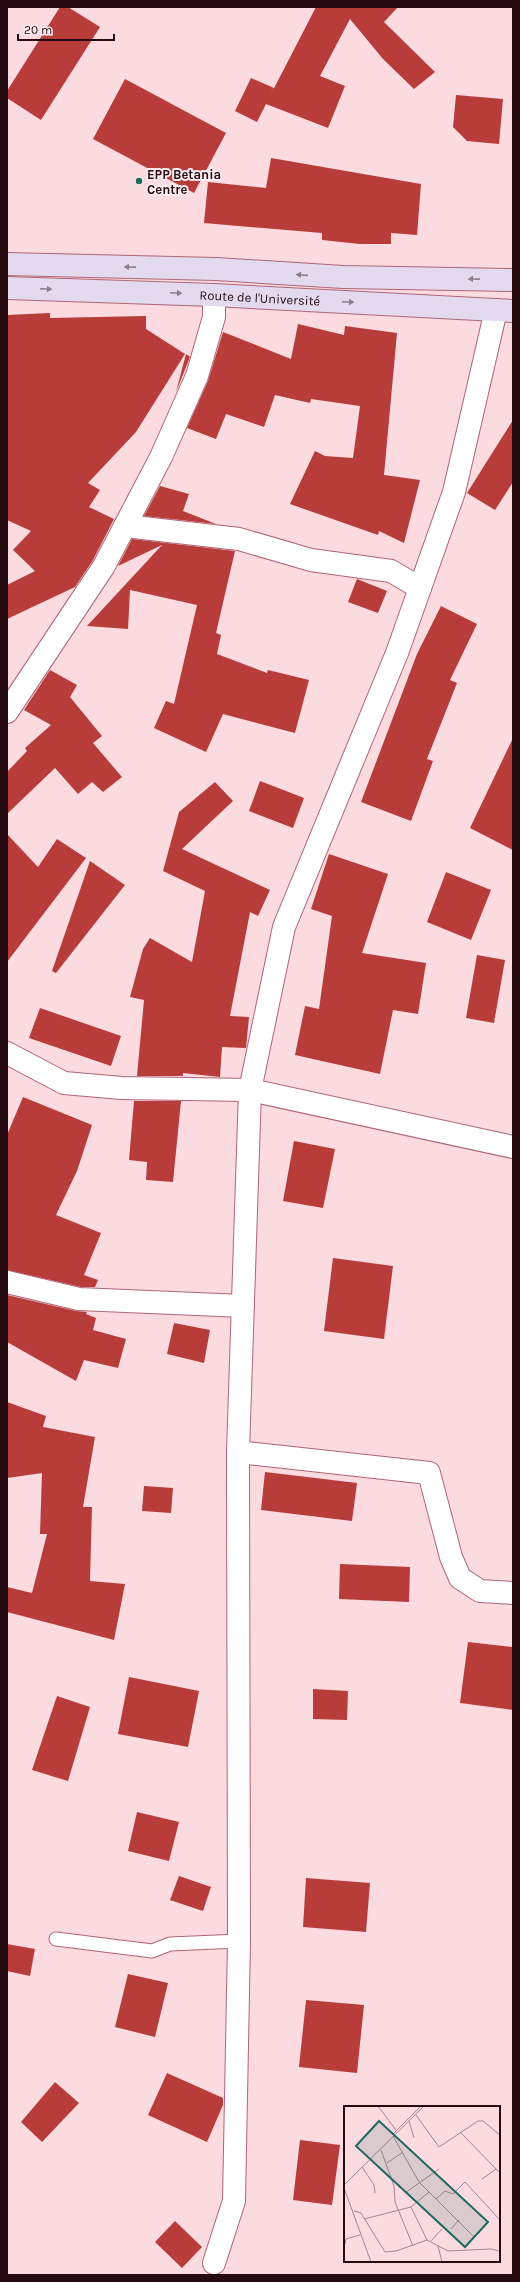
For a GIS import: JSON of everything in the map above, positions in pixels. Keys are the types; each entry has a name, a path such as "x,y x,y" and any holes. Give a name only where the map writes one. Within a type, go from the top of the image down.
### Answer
{"main road":[{"name":"Route de l'Université","path":"7,264 216,269 343,277 513,280"},
{"name":"Route de l'Université","path":"7,288 214,295 505,311"}],"street":[{"path":"7,712 104,566 161,457 197,376 214,317 214,295"},
{"path":"214,2263 234,2201 240,1941 238,1452 250,1090 284,927 397,653 454,492 505,311"},
{"path":"125,526 239,540 311,560 391,571 420,588"},
{"path":"7,1053 64,1083 122,1088 250,1090 513,1147"},
{"path":"7,1282 79,1299 243,1306"},
{"path":"238,1452 429,1473 451,1557 460,1578 480,1591 513,1594"}],"lane":[{"path":"56,1939 152,1951 170,1944 240,1941"}],"building":[{"path":"60,7 68,7 100,27 41,120 7,98 7,91"},
{"path":"316,7 398,7 384,22 435,72 414,89 383,59 350,19 320,76 345,86 328,128 266,104 257,122 235,111 251,78 274,88 269,98"},
{"path":"125,79 226,133 194,193 93,139"},
{"path":"456,95 503,99 499,144 467,141 453,127"},
{"path":"271,158 421,184 417,235 391,233 391,244 360,244 322,240 322,233 204,223 208,182 266,188"},
{"path":"50,313 50,318 146,316 146,329 185,354 136,432 88,483 100,490 89,507 114,519 93,560 75,587 7,619 7,585 35,571 13,550 31,531 7,520 7,315"},
{"path":"298,324 344,335 345,326 397,333 384,475 420,480 404,543 379,531 378,535 290,504 315,451 325,456 353,458 360,406 311,399 310,403 275,395 264,427 226,414 216,439 187,428 208,381 223,332 291,359"},
{"path":"186,354 190,357 176,392"},
{"path":"513,420 513,482 495,510 467,493"},
{"path":"160,486 189,494 183,511 216,524 144,516"},
{"path":"132,539 235,551 216,633 221,635 217,654 267,673 268,670 309,680 295,733 223,714 206,752 154,728 166,701 174,704 197,605 130,590 128,629 87,626 162,545 118,566"},
{"path":"357,579 387,591 378,613 348,602"},
{"path":"441,606 477,624 450,680 457,683 427,759 433,761 411,821 361,802 417,654"},
{"path":"50,670 77,685 70,697 102,736 93,743 122,777 103,792 92,782 78,794 55,768 7,814 7,772 27,751 25,748 51,725 24,710"},
{"path":"513,738 513,850 470,828"},
{"path":"260,781 304,798 293,828 249,811"},
{"path":"215,782 233,801 182,849 270,890 258,916 250,912 230,1016 249,1017 246,1048 222,1047 220,1077 183,1073 183,1076 137,1076 144,1000 130,997 143,949 150,938 192,962 205,891 163,871 179,812"},
{"path":"7,834 38,867 57,839 86,858 7,962"},
{"path":"329,854 388,874 362,953 426,963 418,1014 393,1010 380,1074 295,1055 305,1006 319,1009 332,916 311,909"},
{"path":"90,861 125,885 56,973 52,971"},
{"path":"446,872 491,890 471,940 427,922"},
{"path":"477,955 505,960 494,1023 466,1018"},
{"path":"40,1008 121,1036 111,1066 29,1038"},
{"path":"23,1097 92,1125 77,1171 56,1215 101,1233 84,1275 98,1280 95,1287 81,1287 7,1270 7,1135"},
{"path":"134,1101 181,1101 173,1182 146,1180 147,1162 129,1160"},
{"path":"294,1141 335,1149 323,1208 283,1201"},
{"path":"333,1258 393,1266 384,1339 324,1331"},
{"path":"7,1295 76,1311 87,1312 86,1314 96,1318 93,1330 126,1339 118,1368 84,1360 76,1381 7,1342"},
{"path":"174,1323 210,1330 204,1363 167,1354"},
{"path":"7,1402 46,1416 43,1427 95,1437 83,1507 92,1507 90,1581 125,1584 114,1640 7,1612 7,1587 32,1593 47,1534 40,1534 42,1473 7,1478"},
{"path":"265,1472 357,1483 352,1521 261,1510"},
{"path":"144,1486 173,1488 171,1513 142,1511"},
{"path":"340,1564 410,1567 409,1602 339,1599"},
{"path":"468,1642 513,1647 513,1710 460,1703"},
{"path":"129,1677 199,1691 188,1747 118,1734"},
{"path":"313,1689 348,1691 347,1720 313,1719"},
{"path":"57,1696 90,1707 68,1781 32,1770"},
{"path":"137,1812 179,1822 169,1861 128,1851"},
{"path":"179,1876 211,1887 203,1911 170,1900"},
{"path":"306,1878 370,1883 366,1932 303,1927"},
{"path":"7,1944 35,1949 30,1976 7,1971"},
{"path":"128,1974 168,1983 155,2037 115,2027"},
{"path":"306,2000 364,2005 357,2073 299,2067"},
{"path":"167,2073 223,2098 223,2105 207,2142 148,2115"},
{"path":"55,2082 79,2103 42,2142 21,2122"},
{"path":"300,2140 340,2145 332,2205 293,2200"},
{"path":"175,2221 202,2247 182,2268 155,2242"}],"place":[{"name":"EPP Betania Centre","path":"139,181"}]}
